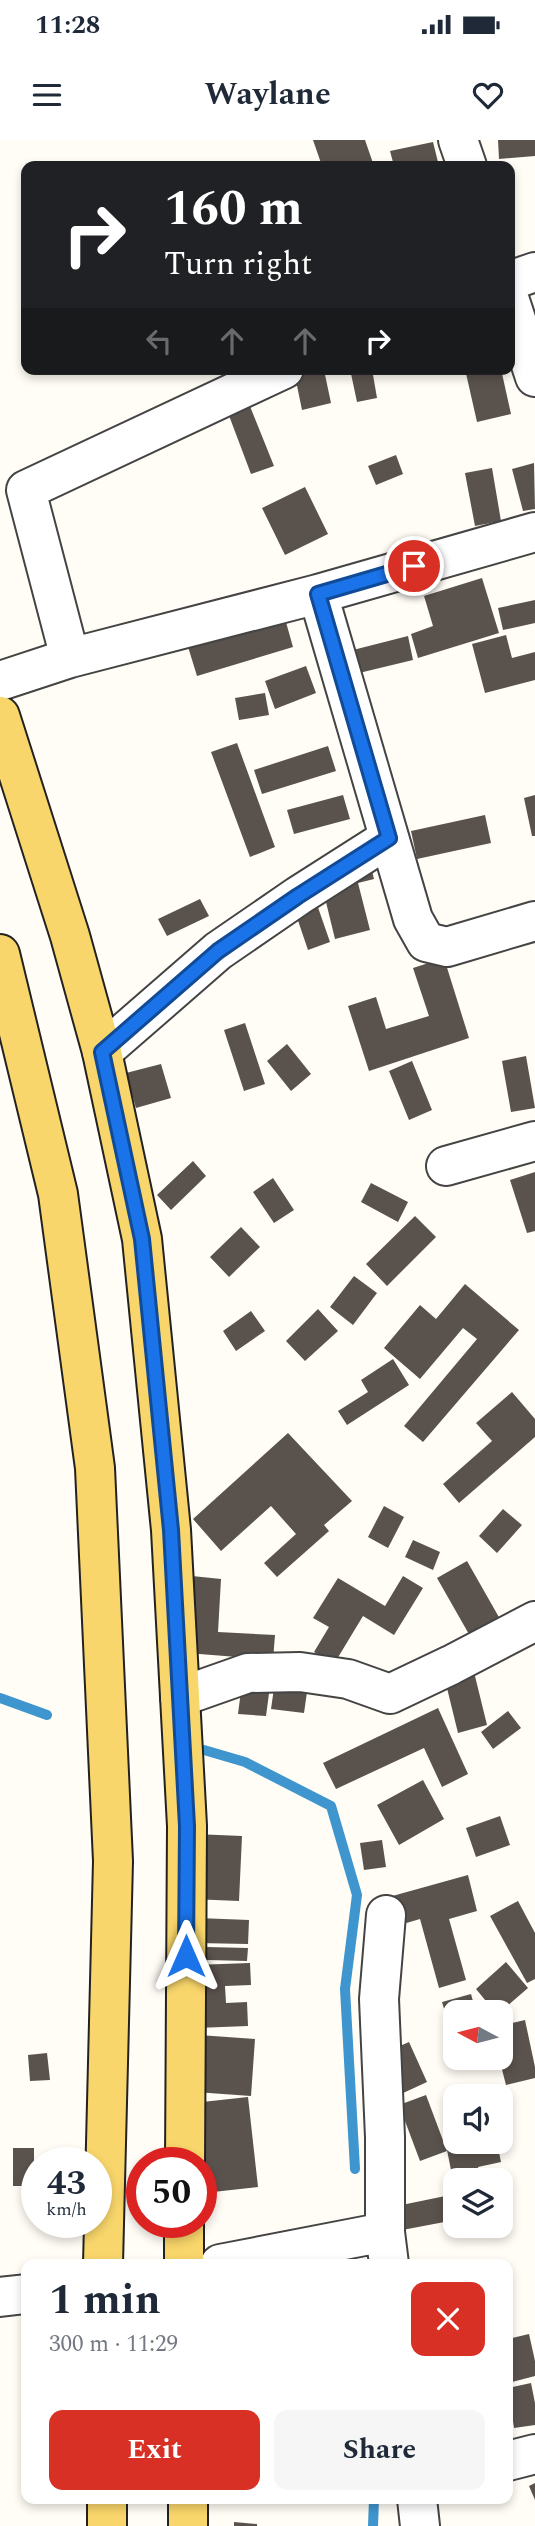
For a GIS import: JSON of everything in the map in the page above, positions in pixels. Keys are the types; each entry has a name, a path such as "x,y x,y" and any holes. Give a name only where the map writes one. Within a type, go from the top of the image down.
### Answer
{"main road":[{"path":"0,716 70,936 102,1052 142,1239 171,1530 187,1826 185,2147"},
{"path":"0,954 58,1194 95,1468 113,1861 103,2259"},
{"path":"184,2238 184,2259"},
{"path":"107,2504 107,2526"},
{"path":"188,2504 188,2526"}],"street":[{"path":"458,140 465,161"},
{"path":"515,279 535,272"},
{"path":"515,316 535,377"},
{"path":"70,658 26,490 271,375"},
{"path":"0,681 70,658 318,594 535,532"},
{"path":"318,594 413,919 426,942 447,947 535,920"},
{"path":"102,1052 218,951 389,838"},
{"path":"446,1166 535,1140"},
{"path":"180,1697 248,1673 300,1672 348,1679 390,1694 535,1620"},
{"path":"272,2259 387,2248 379,2000 386,1915"},
{"path":"0,2297 21,2295"},
{"path":"513,2461 535,2454"},
{"path":"418,2504 420,2526"}],"building":[{"path":"313,140 365,140 372,161 320,161"},
{"path":"498,140 535,140 535,156 499,159"},
{"path":"433,142 438,161 393,161 390,151"},
{"path":"325,375 331,403 302,410 295,376"},
{"path":"351,375 373,375 377,398 357,402"},
{"path":"466,375 502,375 511,414 477,422"},
{"path":"243,389 274,466 251,474 222,397"},
{"path":"396,455 403,474 376,485 368,466"},
{"path":"534,463 535,509 523,511 512,469"},
{"path":"492,468 501,521 475,526 465,473"},
{"path":"305,487 328,534 285,555 262,508"},
{"path":"482,578 499,633 418,658 411,634 433,626 424,596"},
{"path":"535,600 535,623 503,630 498,608"},
{"path":"282,608 293,647 197,676 185,637"},
{"path":"506,635 512,658 535,652 535,680 485,693 472,644"},
{"path":"408,636 413,660 359,673 353,650"},
{"path":"306,666 316,693 275,709 265,681"},
{"path":"265,693 269,715 239,720 235,698"},
{"path":"237,743 275,847 250,857 211,752"},
{"path":"328,746 336,771 262,794 254,770"},
{"path":"343,795 350,819 294,834 287,810"},
{"path":"535,795 535,836 532,836 524,798"},
{"path":"485,815 491,843 417,859 411,831"},
{"path":"367,851 374,879 358,883 370,930 335,939 325,898 336,895 328,861"},
{"path":"313,893 330,942 308,950 291,900"},
{"path":"200,899 209,916 167,936 158,919"},
{"path":"444,958 469,1038 369,1071 348,1006 376,997 386,1029 429,1016 413,968"},
{"path":"245,1023 265,1084 244,1091 224,1030"},
{"path":"287,1044 311,1074 291,1091 267,1061"},
{"path":"526,1056 535,1108 511,1112 502,1061"},
{"path":"412,1061 432,1110 409,1120 389,1071"},
{"path":"161,1064 171,1098 136,1108 126,1073"},
{"path":"193,1161 206,1176 171,1210 157,1195"},
{"path":"535,1172 535,1231 527,1233 510,1180"},
{"path":"273,1178 294,1210 274,1223 253,1192"},
{"path":"371,1183 408,1202 398,1222 361,1202"},
{"path":"415,1216 436,1237 387,1286 366,1264"},
{"path":"241,1227 260,1247 229,1277 210,1257"},
{"path":"354,1276 377,1293 353,1325 330,1307"},
{"path":"465,1284 519,1330 423,1442 404,1426 477,1339 463,1328 420,1379 384,1348 420,1305 436,1319"},
{"path":"318,1309 338,1331 305,1361 286,1341"},
{"path":"251,1311 265,1331 236,1351 223,1331"},
{"path":"393,1359 409,1385 347,1425 338,1411 368,1392 361,1380"},
{"path":"512,1392 535,1419 535,1437 459,1503 443,1484 492,1441 476,1423"},
{"path":"288,1433 352,1501 324,1525 329,1531 277,1577 264,1563 296,1534 271,1506 221,1551 193,1519"},
{"path":"384,1506 404,1517 388,1548 368,1537"},
{"path":"503,1509 522,1525 497,1553 479,1536"},
{"path":"413,1540 440,1552 433,1570 405,1557"},
{"path":"467,1561 500,1619 470,1636 437,1578"},
{"path":"192,1576 221,1579 218,1632 275,1635 273,1660 187,1653"},
{"path":"403,1576 423,1588 394,1635 363,1616 334,1664 314,1652 329,1627 313,1618 338,1578 385,1606"},
{"path":"474,1672 487,1725 458,1733 445,1680"},
{"path":"242,1683 270,1686 266,1716 238,1714"},
{"path":"274,1688 307,1692 304,1713 271,1709"},
{"path":"438,1708 468,1774 442,1787 424,1748 336,1789 323,1763"},
{"path":"508,1711 521,1728 493,1749 481,1732"},
{"path":"423,1780 444,1819 399,1845 377,1805"},
{"path":"500,1816 510,1845 476,1857 466,1828"},
{"path":"194,1834 242,1836 239,1901 191,1899"},
{"path":"382,1840 386,1867 364,1870 360,1843"},
{"path":"468,1875 477,1911 449,1919 466,1980 439,1988 420,1919 386,1929 378,1900"},
{"path":"518,1901 535,1933 535,1979 527,1983 490,1916"},
{"path":"198,1918 249,1920 248,1944 197,1943"},
{"path":"207,1947 248,1948 247,1961 207,1960"},
{"path":"506,1962 528,1988 513,2001 485,2000 476,1989"},
{"path":"250,1963 251,1985 225,1986 226,2003 247,2002 248,2026 196,2028 194,1965"},
{"path":"471,1994 473,2000 449,2000"},
{"path":"525,2020 535,2078 506,2084 502,2070 513,2070 513,2023"},
{"path":"199,2035 255,2039 251,2096 195,2092"},
{"path":"409,2042 427,2082 401,2094 384,2053"},
{"path":"47,2053 50,2080 30,2081 28,2055"},
{"path":"426,2095 443,2140 443,2152 420,2161 399,2105"},
{"path":"248,2097 258,2187 217,2192 217,2147 198,2147 193,2103"},
{"path":"13,2148 21,2148 21,2186 13,2186"},
{"path":"448,2154 499,2154 501,2162 478,2168 451,2168"},
{"path":"443,2196 443,2222 397,2231 392,2207"},
{"path":"529,2334 535,2361 535,2376 513,2382 513,2338"},
{"path":"531,2383 535,2425 514,2428 513,2387"},
{"path":"535,2483 535,2500 529,2486"},
{"path":"234,2522 257,2524 257,2526 234,2526"}],"waterway":[{"path":"0,1698 47,1715"},
{"path":"204,1750 245,1762 331,1806 357,1895 345,1989 355,2169"},
{"path":"373,2526 374,2504"}],"route":[{"path":"186,1956 187,1826 171,1530 142,1239 102,1052 218,951 389,838 318,594 414,566"}]}
